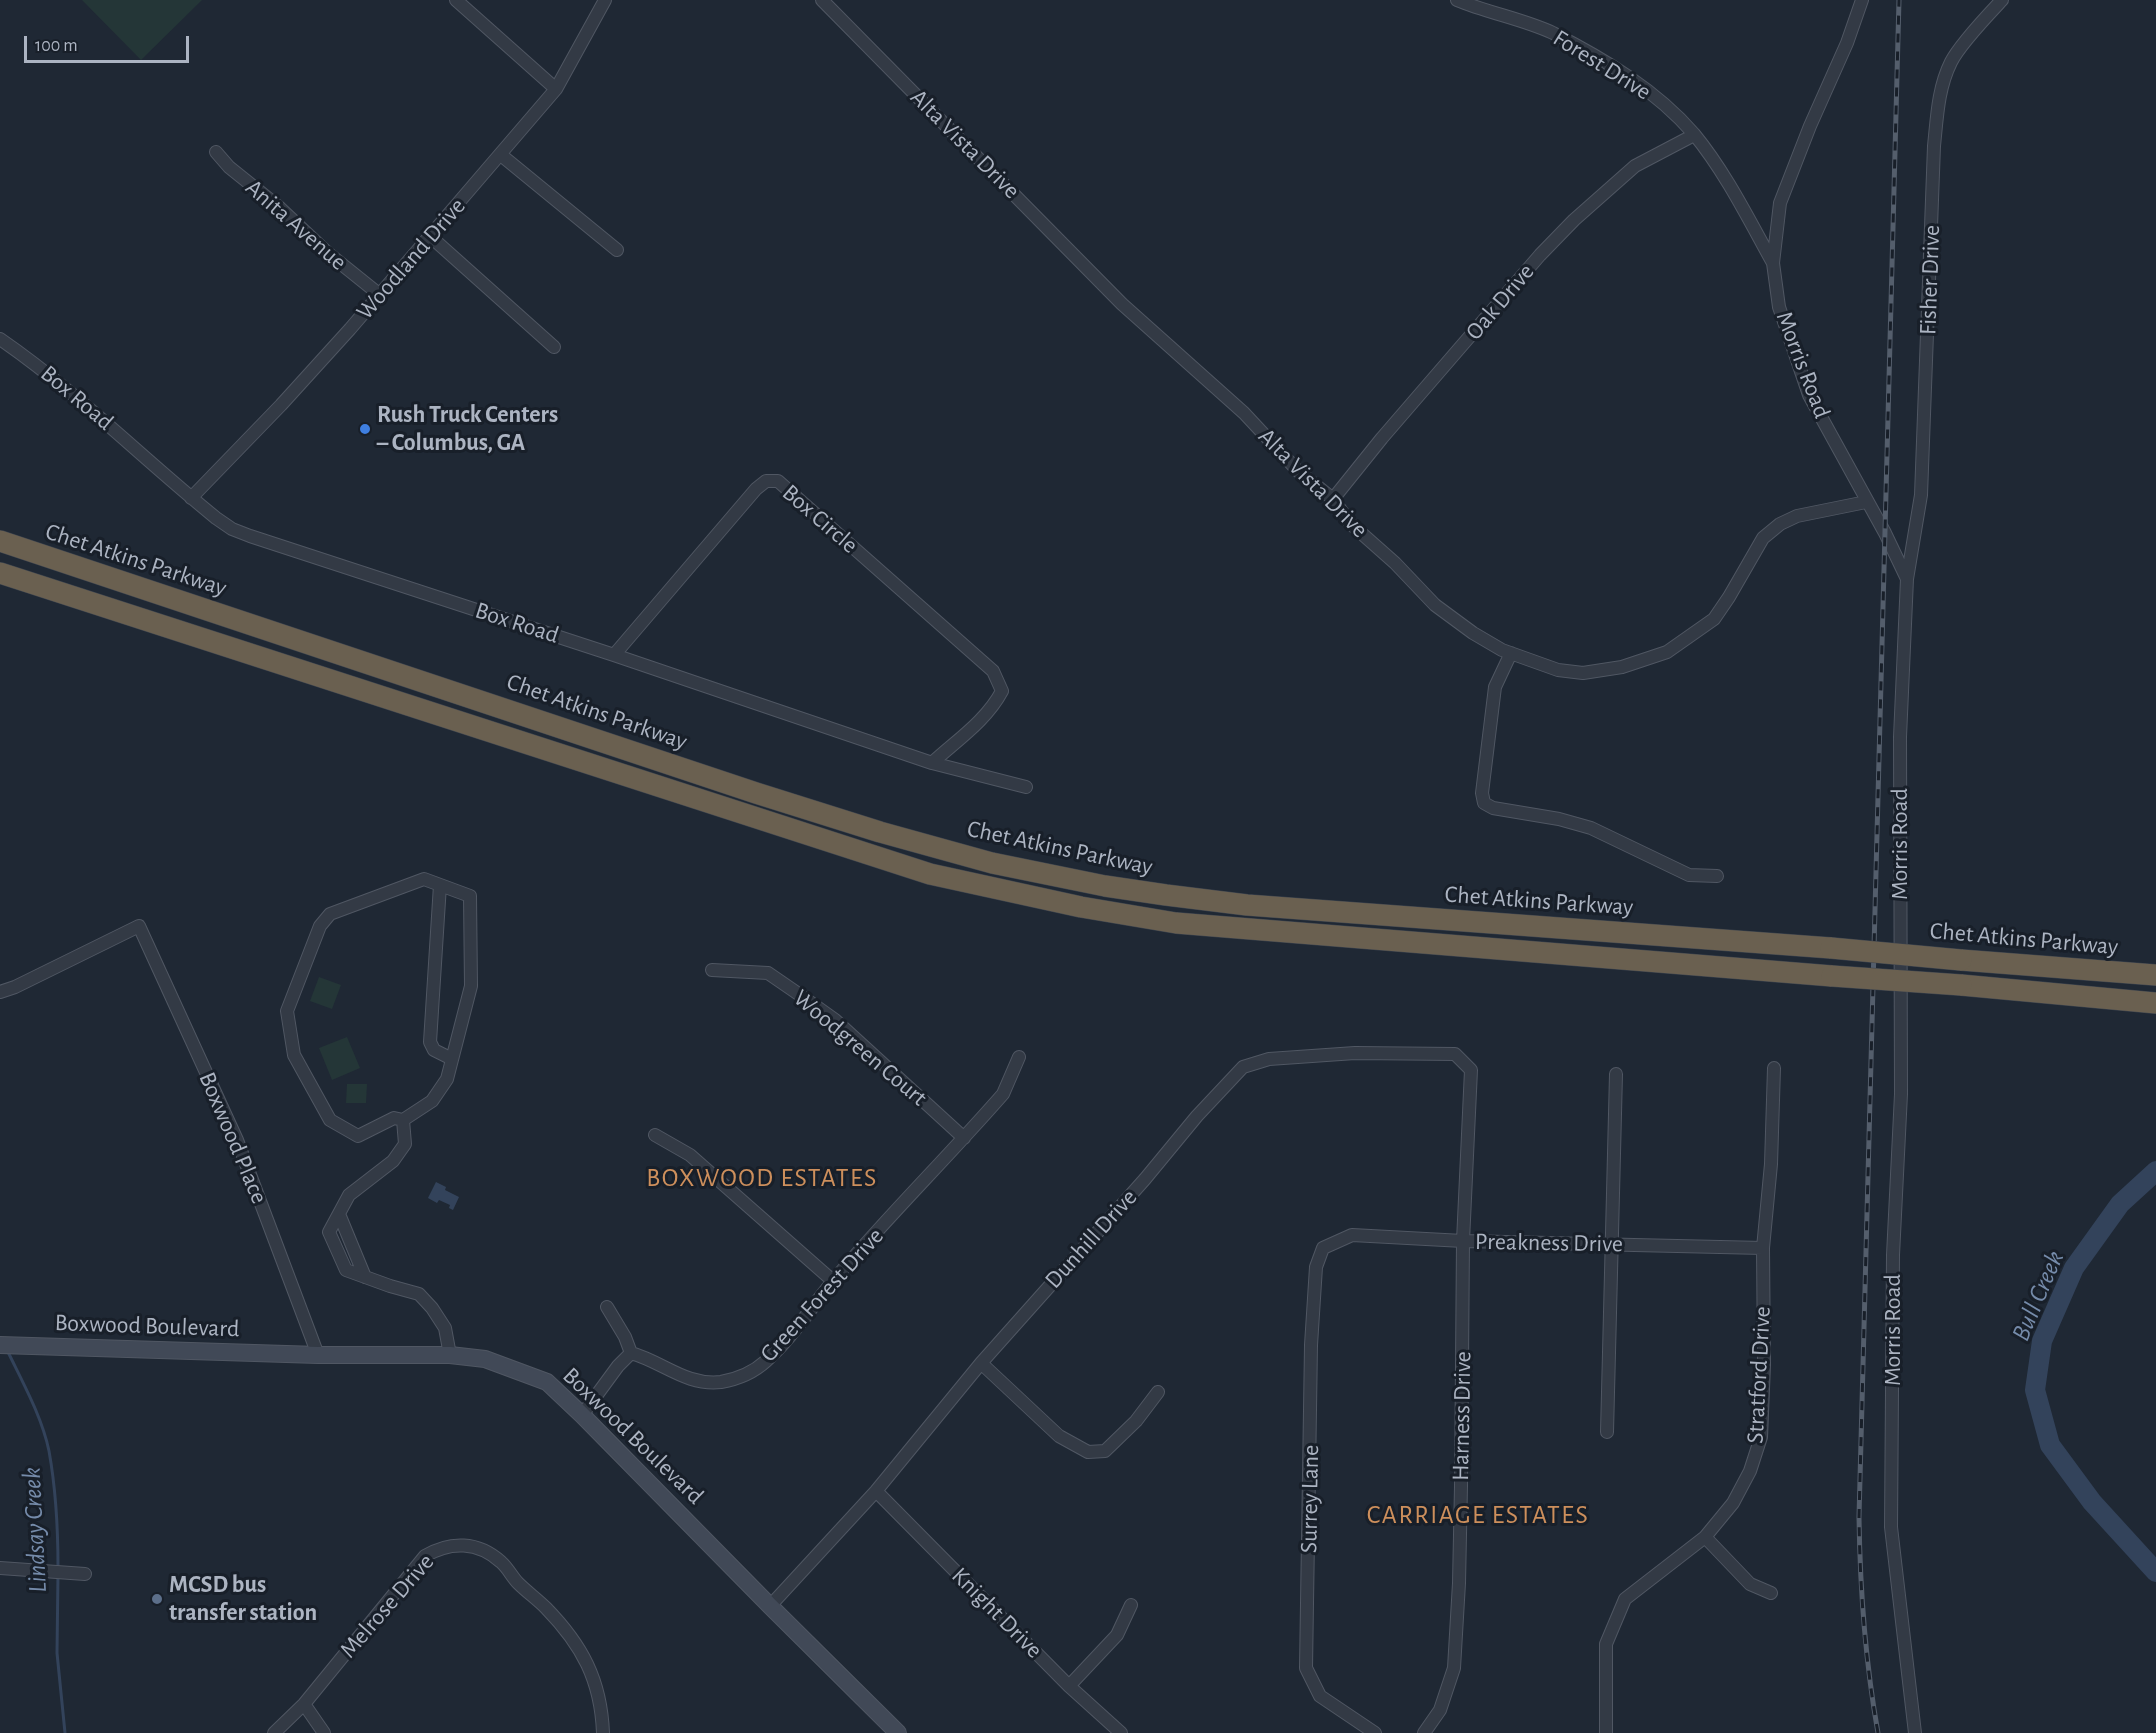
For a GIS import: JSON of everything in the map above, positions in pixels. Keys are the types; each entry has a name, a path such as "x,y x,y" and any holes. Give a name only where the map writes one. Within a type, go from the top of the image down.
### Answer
{"highway":[{"path":"0,533 90,572"},
{"name":"Chet Atkins Parkway","path":"0,541 756,793 880,832 992,862 1105,886 1247,905 1831,948 2156,975"},
{"name":"Chet Atkins Parkway","path":"0,575 930,874 1081,907 1176,923 2156,1003"}],"street":[{"path":"456,0 556,89"},
{"name":"Woodland Drive","path":"191,498 281,405 380,295 556,89 605,0"},
{"name":"Alta Vista Drive","path":"822,0 1122,304 1244,413 1298,471 1333,499 1351,524 1395,563 1435,605 1473,633 1511,653 1558,670 1583,673 1622,667 1667,652 1714,619 1763,538 1780,524 1797,516 1866,502"},
{"name":"Forest Drive","path":"1457,0 1551,33 1624,73 1665,106 1694,135 1732,190 1773,263"},
{"name":"Morris Road","path":"1862,0 1847,43 1810,126 1780,203 1773,263 1779,307 1809,395 1885,533 1907,579 1900,737 1901,1094 1893,1255 1891,1527 1914,1733"},
{"name":"Fisher Drive","path":"1907,579 1921,495 1934,146 1938,108 1942,86 1951,61 2002,0"},
{"name":"Oak Drive","path":"1333,499 1382,438 1539,255 1574,220 1635,166 1694,135"},
{"name":"Anita Avenue","path":"216,152 229,167 380,295"},
{"path":"501,155 616,250"},
{"path":"431,237 554,347"},
{"name":"Box Road","path":"0,339 73,394 191,498 232,529 248,536 614,655 932,763 1026,787"},
{"name":"Box Circle","path":"614,655 756,489 766,481 778,481 993,671 1002,691 994,707 984,719 932,763"},
{"path":"1511,653 1495,687 1482,793 1484,803 1493,808 1559,819 1591,828 1689,875 1717,876"},
{"path":"424,879 470,896 471,986 452,1059 447,1079 432,1101 403,1120 394,1118 358,1136 330,1120 294,1055 287,1011 320,926 330,914 424,879"},
{"path":"440,885 430,1042 434,1050 452,1059"},
{"name":"Boxwood Place","path":"0,992 15,987 139,926 237,1140 318,1355"},
{"name":"Woodgreen Court","path":"712,970 768,973 834,1020 964,1138"},
{"name":"Dunhill Drive","path":"770,1606 876,1491 981,1363 1145,1179 1197,1116 1243,1067 1269,1059 1356,1053 1455,1054 1471,1070 1470,1092"},
{"name":"Green Forest Drive","path":"631,1353 645,1357 689,1379 706,1383 738,1378 753,1371 788,1339 833,1281 1003,1094 1019,1058"},
{"name":"Stratford Drive","path":"1606,1733 1606,1644 1626,1599 1705,1537 1734,1503 1750,1471 1761,1437 1764,1365 1763,1248 1771,1164 1774,1068"},
{"path":"1607,1432 1616,1074"},
{"name":"Harness Drive","path":"1424,1733 1440,1710 1454,1668 1459,1583 1462,1241 1470,1092"},
{"path":"403,1120 405,1144 393,1161 349,1195 329,1232 346,1270 419,1294 432,1308 445,1328 450,1355"},
{"path":"655,1135 690,1155 833,1281"},
{"path":"339,1214 365,1277"},
{"name":"Preakness Drive","path":"1337,1242 1352,1236 1763,1248"},
{"path":"336,1248 350,1242"},
{"name":"Surrey Lane","path":"1337,1242 1323,1248 1316,1267 1311,1345 1306,1668 1320,1696 1375,1733"},
{"path":"582,1414 618,1366 631,1353 625,1337 607,1307"},
{"name":"Boxwood Boulevard","path":"0,1345 318,1355 450,1355 485,1359 547,1382 582,1414 898,1733"},
{"path":"981,1363 1059,1436 1088,1452 1105,1451 1136,1421 1158,1392"},
{"name":"Knight Drive","path":"876,1491 1070,1686 1121,1733"},
{"path":"1705,1537 1750,1584 1771,1593"},
{"name":"Melrose Drive","path":"274,1733 304,1704 425,1556 439,1548 455,1544 472,1547 501,1562 519,1584 544,1606 566,1631 584,1658 598,1688 602,1704 603,1733"},
{"path":"0,1568 85,1574"},
{"path":"1070,1686 1117,1635 1131,1605"},
{"path":"304,1704 324,1733"}],"shaded area":[{"path":"82,0 202,0 141,60"},
{"path":"319,977 341,985 332,1009 310,1001"},
{"path":"347,1037 360,1068 332,1080 319,1048"},
{"path":"347,1084 367,1084 366,1103 346,1103"}],"water":[{"path":"436,1182 459,1197 453,1210 449,1208 450,1205 439,1200 437,1203 428,1198"}],"waterway":[{"name":"Bull Creek","path":"2156,1171 2120,1204 2074,1268 2042,1341 2035,1390 2050,1445 2092,1502 2156,1572"},
{"name":"Lindsay Creek","path":"8,1352 26,1388 46,1438 56,1509 58,1567"},
{"name":"Lindsay Creek","path":"58,1574 57,1653 65,1733"}],"railway":[{"path":"1878,1733 1864,1625 1859,1517 1899,0"}],"place":[{"name":"Rush Truck Centers – Columbus, GA","path":"365,429"},
{"name":"MCSD bus transfer station","path":"157,1599"}],"district":[{"name":"BOXWOOD ESTATES","path":"762,1178"},
{"name":"CARRIAGE ESTATES","path":"1478,1515"}]}
